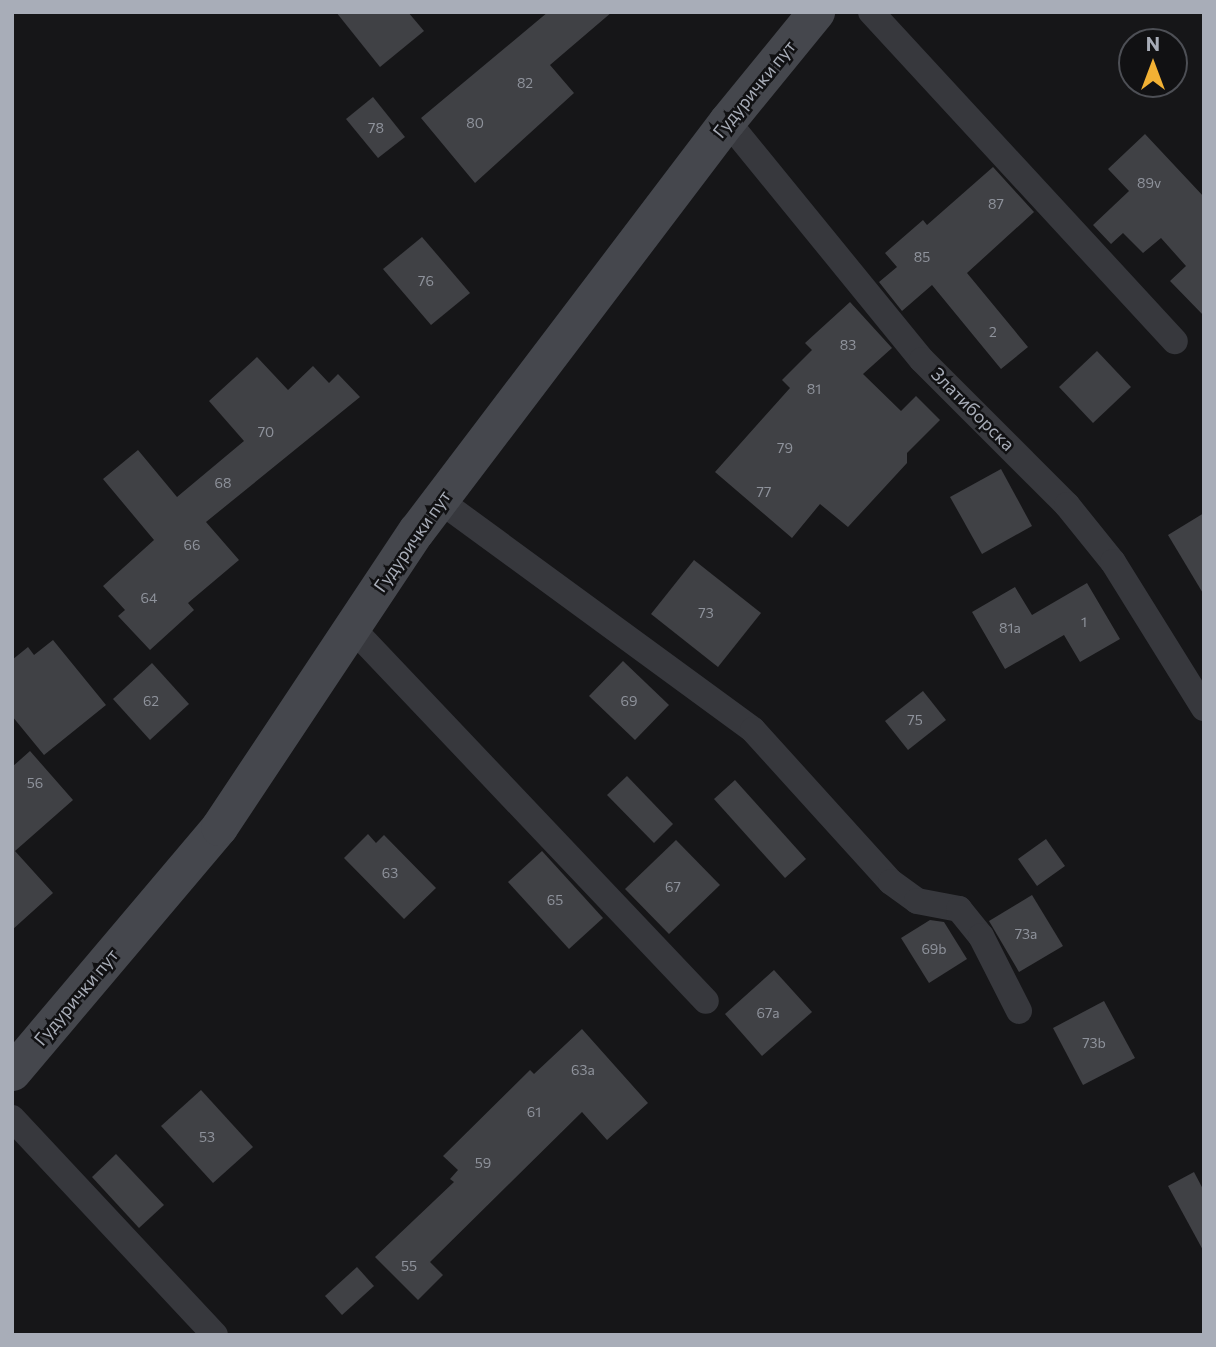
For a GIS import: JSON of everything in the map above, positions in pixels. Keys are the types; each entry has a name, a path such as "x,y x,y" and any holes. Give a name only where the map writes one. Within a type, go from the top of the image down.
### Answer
{"street":[{"name":"Гудурички пут","path":"12,1072 219,827 439,500 726,121 816,12"},
{"path":"871,12 1175,341"},
{"name":"Златиборска","path":"726,121 922,360 1067,505 1113,562 1204,708"},
{"path":"439,500 753,730 891,882 917,901 959,909 981,936 1019,1011"},
{"path":"352,628 706,1001"},
{"path":"12,1118 215,1335"}],"building":[{"path":"336,12 408,12 424,31 380,67"},
{"path":"548,12 612,12 550,65 574,93 475,183 421,118"},
{"path":"373,97 405,137 378,158 346,119"},
{"path":"1145,134 1204,197 1204,316 1170,281 1186,266 1161,238 1143,253 1123,233 1111,244 1093,225 1129,191 1108,169"},
{"path":"993,167 1034,212 967,273 1028,347 1001,369 932,285 902,311 879,282 897,267 885,253 923,220 927,225"},
{"path":"422,237 470,293 431,325 383,269"},
{"path":"850,302 892,348 863,374 901,411 916,396 940,420 907,453 907,463 848,527 820,504 792,538 715,472 790,388 782,380 812,350 805,343"},
{"path":"1097,351 1131,387 1093,423 1059,387"},
{"path":"257,357 288,390 313,366 329,383 338,374 360,397 206,522 239,560 188,603 194,610 150,650 118,616 125,610 103,586 154,540 103,479 138,450 177,497 244,441 209,401"},
{"path":"1001,469 1032,526 982,554 950,497"},
{"path":"1204,513 1204,595 1168,535"},
{"path":"694,560 761,613 718,667 651,614"},
{"path":"1087,583 1120,639 1080,662 1064,635 1005,669 972,612 1015,587 1032,615"},
{"path":"53,640 106,705 44,755 12,716 12,660 28,647 34,655"},
{"path":"623,661 669,705 635,740 589,696"},
{"path":"152,663 189,704 150,740 113,699"},
{"path":"923,691 946,720 908,750 885,721"},
{"path":"30,751 73,800 15,851 53,893 12,930 12,767"},
{"path":"627,776 673,824 654,843 607,795"},
{"path":"735,780 806,859 785,878 714,799"},
{"path":"368,834 376,843 384,835 436,888 404,919 344,858"},
{"path":"1046,839 1065,866 1037,886 1018,859"},
{"path":"676,840 720,885 669,934 625,889"},
{"path":"542,851 603,918 569,949 508,882"},
{"path":"1032,895 1063,946 1019,972 989,921"},
{"path":"930,920 944,922 967,959 929,983 901,938"},
{"path":"774,970 812,1012 762,1056 725,1014"},
{"path":"1104,1001 1135,1058 1083,1085 1053,1028"},
{"path":"582,1029 648,1103 607,1140 582,1112 430,1262 443,1275 418,1300 375,1257 454,1182 450,1179 458,1170 443,1156 530,1070 534,1074"},
{"path":"201,1090 253,1147 213,1183 161,1126"},
{"path":"116,1154 164,1205 139,1228 92,1177"},
{"path":"1194,1172 1204,1191 1204,1252 1168,1186"},
{"path":"357,1267 374,1286 342,1315 325,1296"}]}
